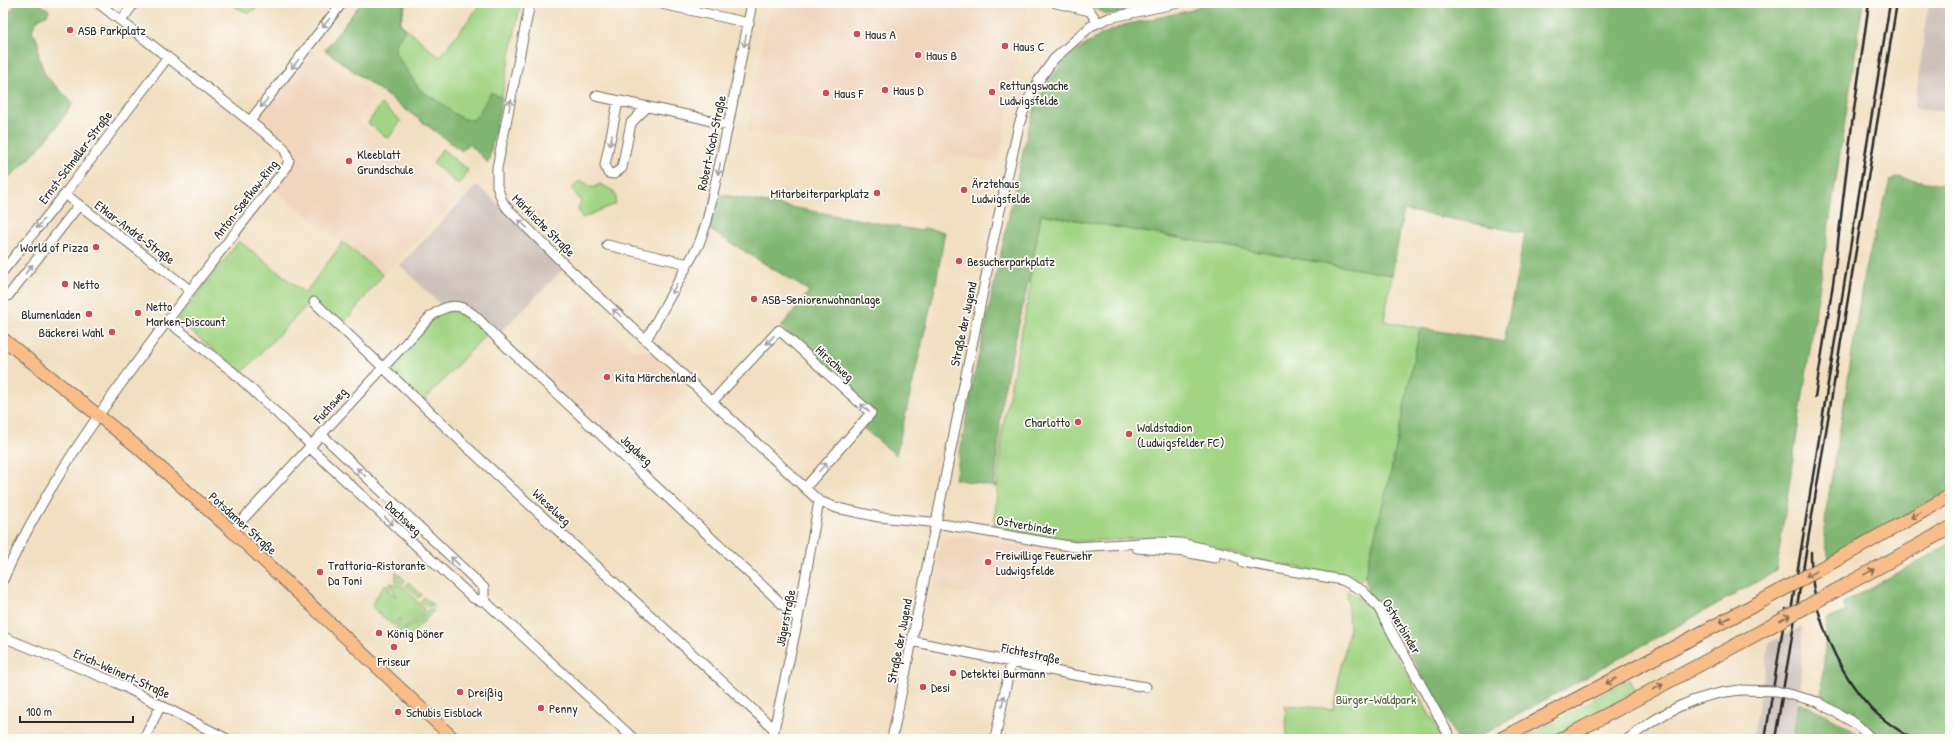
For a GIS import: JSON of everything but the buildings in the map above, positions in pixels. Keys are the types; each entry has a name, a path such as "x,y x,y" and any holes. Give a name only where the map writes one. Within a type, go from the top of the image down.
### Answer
{"highway":[{"path":"1501,739 1760,602 1950,496"},
{"path":"1562,739 1950,528"}],"main road":[{"name":"Potsdamer Straße","path":"3,339 135,445 232,531 454,739"}],"street":[{"name":"Anton-Saefkow-Ring","path":"3,580 35,513 63,466 98,414 190,290 288,163 288,155 284,148 98,3"},
{"path":"120,21 134,3"},
{"path":"250,121 342,3"},
{"name":"Märkische Straße","path":"530,3 497,168 496,186 502,201 507,208 566,266 646,340"},
{"path":"657,3 749,23"},
{"name":"Robert-Koch-Straße","path":"646,340 699,244 707,221 728,126 752,3"},
{"path":"1056,3 1090,11 1098,23"},
{"name":"Straße der Jugend","path":"892,739 993,244 1021,117 1030,96 1054,59 1080,36 1098,23 1110,18 1178,3"},
{"name":"Ernst-Schneller-Straße","path":"3,271 65,194 167,58"},
{"path":"596,96 728,126"},
{"path":"618,102 605,165 608,173 614,174 622,168 631,123 647,107"},
{"name":"Etkar-André-Straße","path":"65,194 190,290"},
{"path":"3,295 8,296 79,205"},
{"path":"607,244 688,264"},
{"name":"Wieselweg","path":"314,302 774,729"},
{"name":"Fuchsweg","path":"232,531 430,317 443,307 454,305"},
{"name":"Jagdweg","path":"454,305 466,310 477,318 798,619"},
{"name":"Dachsweg","path":"167,321 234,372 310,446 472,598 481,601 484,599"},
{"name":"Hirschweg","path":"713,401 779,330 872,413 805,488"},
{"path":"646,340 819,501 837,508 879,517 936,524"},
{"name":"Dachsweg","path":"321,434 484,588 484,599 634,739"},
{"name":"Jägerstraße","path":"772,739 798,619 819,501"},
{"name":"Ostverbinder","path":"936,524 1075,546 1114,545 1125,548 1185,552 1248,562 1342,580 1363,591 1378,607 1451,739"},
{"name":"Erich-Weinert-Straße","path":"3,637 77,666 162,705 227,739"},
{"name":"Fichtestraße","path":"912,641 1011,662 1146,687"},
{"path":"996,739 1011,662"},
{"path":"1628,739 1659,716 1681,704 1708,695 1740,690 1777,691 1818,702 1856,724 1872,739"},
{"path":"144,739 162,705"}],"shaded area":[{"path":"771,3 1028,4 998,163 947,154 944,164 932,166 926,170 914,168 915,161 747,131"},
{"path":"1929,3 1950,3 1950,112 1914,108"},
{"name":"Kleeblatt Grundschule","path":"308,47 375,97 357,120 457,200 383,275 271,187 289,158 250,121"},
{"path":"477,185 566,266 496,337 443,307 400,265"},
{"name":"Kita Märchenland","path":"583,301 634,351 652,353 688,388 623,455 527,366"},
{"path":"962,536 1031,549 1020,605 932,587 939,550 943,541 949,537"},
{"path":"1802,626 1801,683 1792,739 1753,739 1769,643"}],"green space":[{"path":"17,3 39,3 49,10 47,15 38,19 32,30 38,42 39,58 46,76 73,103 60,122 31,157 12,175 3,181 3,20"},
{"path":"233,3 256,3 257,8 249,13 235,7"},
{"path":"361,3 406,3 400,23 439,57 482,3 521,3 488,163 469,144 462,151 325,50"},
{"path":"361,3 405,3 399,23 406,29 396,42 395,52 420,90 444,105 453,113 464,119 473,120 479,113 491,92 502,98 488,163 469,144 462,151 325,50"},
{"path":"1075,3 1161,3 1106,15 1093,6"},
{"path":"1204,3 1863,3 1776,571 1475,739 1457,739 1388,614 1367,590 1365,575 1391,471 1420,328 1504,342 1525,233 1404,210 1392,275 1041,214 1029,283 1002,398 995,487 955,479 974,377 1028,129 1036,105 1047,83 1070,55 1101,35 1124,25 1192,10"},
{"path":"381,104 401,121 388,139 368,123"},
{"path":"442,149 468,170 459,185 433,163"},
{"path":"1897,177 1950,186 1950,496 1830,563 1824,536 1826,511 1864,273 1890,181"},
{"path":"578,182 584,182 593,188 600,184 612,190 616,196 615,204 582,218 578,209 581,201 572,189"},
{"path":"713,193 922,231 924,228 945,232 936,283 896,455 863,428 875,413 781,327 809,291 705,227"},
{"path":"1041,214 1392,275 1384,321 1420,328 1392,469 1365,575 1358,583 1343,576 1249,558 1186,540 1160,537 1074,542 994,528 1002,431 1031,284 1029,283"},
{"path":"239,241 305,293 343,242 383,275 341,327 312,300 243,372 237,369 177,320"},
{"path":"454,305 489,331 421,404 383,367 443,307"},
{"path":"1950,544 1950,739 1881,739 1860,719 1821,697 1827,620 1846,611 1843,603"},
{"path":"396,572 406,581 404,583 396,582"},
{"path":"408,582 422,595 418,598 406,586"},
{"path":"390,583 403,586 424,609 422,614 400,634 396,628 400,620 399,618 394,626 373,608 372,604 384,585 387,584 391,593 396,596"},
{"name":"Bürger-Waldpark","path":"1347,591 1360,598 1371,609 1443,739 1287,739 1285,705 1333,709 1349,630"},
{"path":"424,597 434,606 426,606 420,602"},
{"path":"432,609 434,611 405,641 405,629 419,621 427,610"},
{"path":"1630,679 1636,692 1549,739 1523,739"},
{"path":"1798,703 1832,718 1864,739 1793,739"}],"railway":[{"path":"1815,397 1833,284 1852,124 1869,3"},
{"path":"1790,617 1890,3"},
{"path":"1775,739 1897,3"},
{"path":"1811,552 1812,573 1820,615 1827,636 1846,675 1858,693 1876,713 1912,739"},
{"path":"1765,739 1786,609"}],"place":[{"name":"ASB Parkplatz","path":"70,30"},
{"name":"Haus A","path":"857,34"},
{"name":"Haus C","path":"1005,46"},
{"name":"Haus B","path":"918,55"},
{"name":"Haus D","path":"885,90"},
{"name":"Rettungswache Ludwigsfelde","path":"992,92"},
{"name":"Haus F","path":"826,93"},
{"name":"Kleeblatt Grundschule","path":"349,161"},
{"name":"Ärztehaus Ludwigsfelde","path":"964,190"},
{"name":"Mitarbeiterparkplatz","path":"877,193"},
{"name":"World of Pizza","path":"96,247"},
{"name":"Besucherparkplatz","path":"959,261"},
{"name":"Netto","path":"65,284"},
{"name":"ASB-Seniorenwohnanlage","path":"754,299"},
{"name":"Netto Marken-Discount","path":"138,313"},
{"name":"Blumenladen","path":"89,314"},
{"name":"Bäckerei Wahl","path":"112,332"},
{"name":"Kita Märchenland","path":"607,377"},
{"name":"Charlotto","path":"1078,422"},
{"name":"Waldstadion (Ludwigsfelder FC)","path":"1129,434"},
{"name":"Freiwillige Feuerwehr Ludwigsfelde","path":"988,562"},
{"name":"Trattoria-Ristorante Da Toni","path":"320,572"},
{"name":"König Döner","path":"379,633"},
{"name":"Friseur","path":"394,647"},
{"name":"Detektei Burmann","path":"953,673"},
{"name":"Desi","path":"923,687"},
{"name":"Dreißig","path":"460,692"},
{"name":"Penny","path":"541,708"},
{"name":"Schubis Eisblock","path":"398,712"}]}
